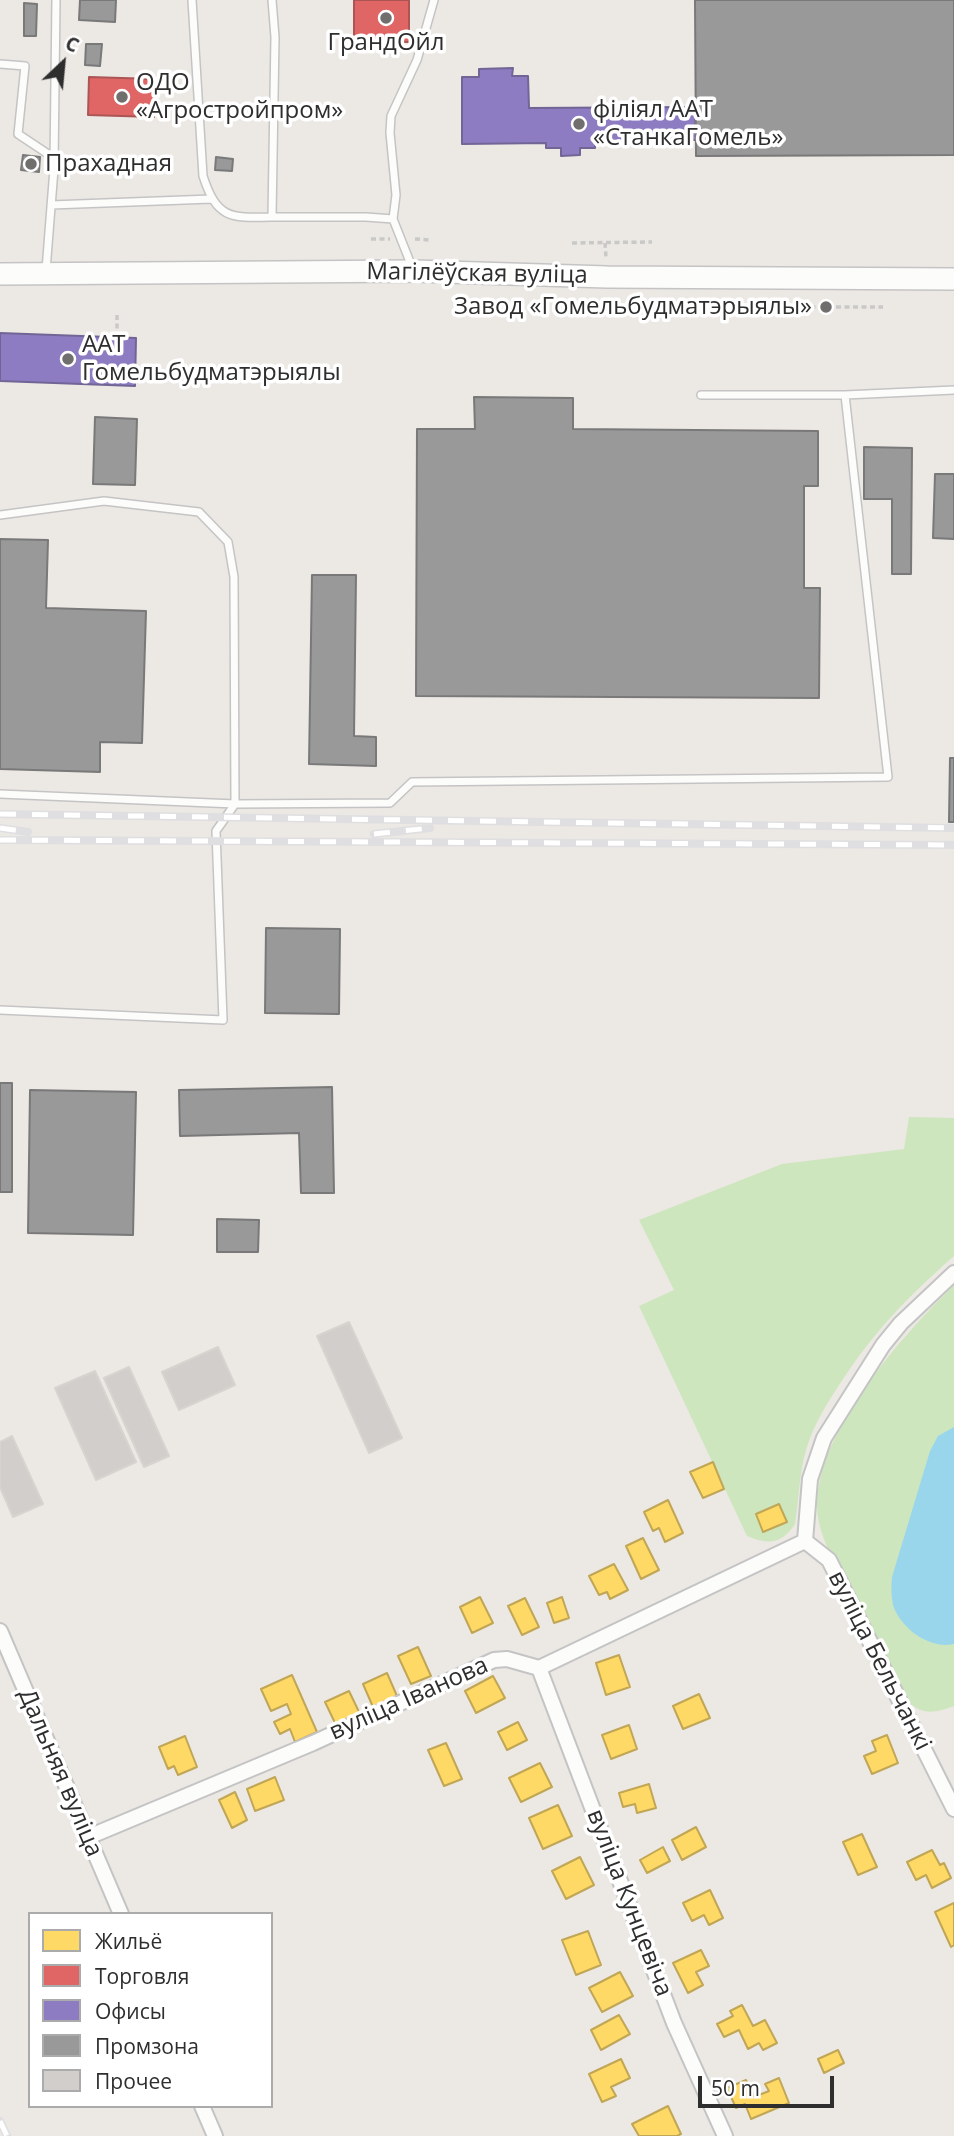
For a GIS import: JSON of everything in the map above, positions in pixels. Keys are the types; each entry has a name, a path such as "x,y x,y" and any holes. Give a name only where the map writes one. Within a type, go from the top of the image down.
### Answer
{"street":[{"name":"Магілёўская вуліца","path":"0,274 414,271 676,278 954,279"},
{"path":"539,1668 805,1541 810,1479 824,1438 883,1345 901,1323 954,1273"},
{"name":"вуліца Бельчанкі","path":"805,1541 829,1560 954,1809"},
{"name":"Дальняя вуліца","path":"0,1631 86,1838 120,1912"},
{"name":"вуліца Іванова","path":"86,1838 313,1743 494,1660 507,1659 539,1668"},
{"name":"вуліца Кунцевіча","path":"539,1668 674,2023 725,2136"},
{"path":"203,2108 215,2136"}],"lane":[{"path":"46,274 54,169 56,0"},
{"path":"192,0 203,176 211,199 222,212 242,218 393,219"},
{"path":"272,0 275,37 272,217"},
{"path":"414,271 393,219 396,195 391,116 417,60 434,0"},
{"path":"0,64 25,66 18,134 48,154 54,169"},
{"path":"51,205 211,199"},
{"path":"701,395 845,395 954,390"},
{"path":"0,794 235,804 390,803 412,782 888,777 845,395"},
{"path":"0,515 104,501 199,512 228,542 234,577 235,804 216,831 223,1020 0,1010"}],"path":[{"path":"572,243 652,242"},
{"path":"785,307 883,307"},
{"path":"117,313 117,337"}],"green space":[{"path":"909,1117 954,1118 954,1256 881,1328 827,1404 806,1450 795,1524 790,1531 774,1541 747,1536 639,1306 674,1290 639,1220 782,1164 904,1149"},
{"path":"954,1285 954,1706 929,1712 918,1709 907,1700 829,1552 819,1524 817,1506 821,1477 831,1446 847,1416 888,1357"}],"water":[{"path":"954,1427 954,1644 945,1645 926,1640 902,1622 893,1605 891,1584 930,1451 938,1436"}],"building: Жильё":[{"path":"713,1462 724,1489 703,1498 690,1472"},
{"path":"668,1500 683,1533 665,1542 659,1528 653,1531 644,1512"},
{"path":"779,1504 787,1522 763,1532 756,1514"},
{"path":"643,1538 659,1570 641,1579 626,1546"},
{"path":"614,1564 628,1590 610,1599 607,1592 599,1595 589,1576"},
{"path":"480,1597 493,1623 472,1633 460,1607"},
{"path":"562,1597 569,1618 554,1623 547,1603"},
{"path":"525,1598 539,1627 522,1635 508,1606"},
{"path":"418,1647 431,1676 411,1684 398,1656"},
{"path":"619,1655 630,1687 606,1695 596,1663"},
{"path":"387,1673 397,1696 373,1707 363,1684"},
{"path":"292,1675 317,1732 295,1742 290,1729 280,1734 274,1722 291,1714 287,1704 271,1711 261,1689"},
{"path":"493,1676 505,1698 476,1713 465,1691"},
{"path":"349,1691 360,1714 336,1725 325,1702"},
{"path":"699,1694 710,1718 683,1729 673,1706"},
{"path":"518,1722 527,1740 507,1750 498,1732"},
{"path":"629,1725 637,1749 611,1759 602,1735"},
{"path":"887,1735 898,1763 872,1774 864,1756 876,1751 872,1741"},
{"path":"185,1736 197,1767 178,1775 174,1766 168,1769 159,1747"},
{"path":"446,1743 462,1779 444,1786 428,1750"},
{"path":"540,1763 552,1787 521,1802 509,1778"},
{"path":"275,1777 284,1800 255,1811 247,1789"},
{"path":"649,1784 656,1808 637,1813 635,1804 623,1807 619,1793"},
{"path":"235,1792 247,1820 232,1828 219,1800"},
{"path":"558,1805 572,1836 543,1849 529,1818"},
{"path":"696,1827 706,1847 682,1860 672,1840"},
{"path":"862,1834 877,1867 858,1875 843,1842"},
{"path":"663,1847 670,1861 647,1873 640,1860"},
{"path":"932,1850 940,1865 944,1863 951,1878 932,1888 926,1875 916,1880 907,1862"},
{"path":"580,1857 594,1885 566,1899 552,1871"},
{"path":"710,1890 723,1918 709,1925 704,1915 692,1921 683,1903"},
{"path":"954,1903 954,1945 951,1947 935,1912"},
{"path":"588,1931 601,1965 576,1975 562,1940"},
{"path":"701,1950 709,1966 696,1972 703,1985 688,1993 673,1963"},
{"path":"620,1972 633,1996 602,2012 589,1988"},
{"path":"742,2005 753,2026 765,2020 777,2043 763,2050 759,2043 748,2049 739,2030 724,2037 717,2024 733,2016 730,2011"},
{"path":"619,2015 630,2034 601,2050 591,2030"},
{"path":"838,2050 844,2063 824,2073 818,2059"},
{"path":"621,2059 630,2078 611,2087 616,2096 602,2102 589,2074"},
{"path":"779,2078 789,2103 751,2119 745,2104 736,2108 727,2088 746,2080 754,2097 769,2091 765,2084"},
{"path":"668,2106 681,2134 639,2136 632,2124"}],"building: Торговля":[{"path":"354,0 409,0 409,42 354,41"},
{"name":"ОДО «Агростройпром»","path":"89,77 155,79 154,117 88,115"}],"building: Офисы":[{"name":"філіял ААТ «СтанкаГомель»","path":"513,68 512,76 528,76 529,108 695,107 696,140 595,141 595,148 580,148 580,155 561,156 561,148 546,148 546,143 462,144 462,77 479,77 479,69"},
{"name":"ААТ Гомельбудматэрыялы","path":"0,333 136,338 135,386 0,381"}],"building: Промзона":[{"path":"80,0 116,0 115,22 79,20"},
{"path":"695,0 954,0 954,155 696,156"},
{"path":"24,3 37,4 36,36 24,36"},
{"path":"86,44 102,44 100,66 85,65"},
{"name":"Прахадная","path":"23,155 40,157 39,172 21,170"},
{"name":"Прахадная","path":"216,157 233,159 232,171 215,170"},
{"path":"474,397 573,398 573,429 818,431 818,486 804,486 804,588 820,588 819,698 416,696 417,429 475,429"},
{"path":"95,417 137,419 135,485 93,484"},
{"path":"864,447 912,448 911,574 892,574 892,499 864,499"},
{"path":"935,474 954,474 954,539 933,538"},
{"path":"0,539 48,540 46,608 146,611 142,743 100,742 100,772 0,769"},
{"path":"312,575 356,575 354,736 376,737 376,766 309,764"},
{"path":"950,758 954,758 954,822 949,822"},
{"path":"266,928 340,929 339,1014 265,1013"},
{"path":"0,1083 12,1083 12,1192 0,1192"},
{"path":"332,1087 334,1193 301,1193 299,1133 180,1136 179,1090"},
{"path":"30,1090 136,1092 133,1235 28,1233"},
{"path":"217,1219 259,1220 258,1252 217,1252"}],"building: Прочее":[{"path":"349,1322 402,1438 369,1453 317,1336"},
{"path":"218,1347 235,1385 179,1410 162,1372"},
{"path":"129,1367 169,1456 144,1467 104,1378"},
{"path":"95,1371 136,1462 96,1480 55,1388"},
{"path":"12,1436 43,1504 13,1517 0,1487 0,1442"}],"railway":[{"path":"0,814 954,828"},
{"path":"0,828 28,832"},
{"path":"374,834 430,828"},
{"path":"0,840 954,845"},
{"path":"0,2121 7,2136"}],"place":[{"name":"ГрандОйл","path":"386,18"},
{"name":"ОДО «Агростройпром»","path":"122,97"},
{"name":"філіял ААТ «СтанкаГомель»","path":"579,124"},
{"name":"Прахадная","path":"31,164"},
{"name":"Завод «Гомельбудматэрыялы»","path":"826,307"},
{"name":"ААТ Гомельбудматэрыялы","path":"68,359"}]}
